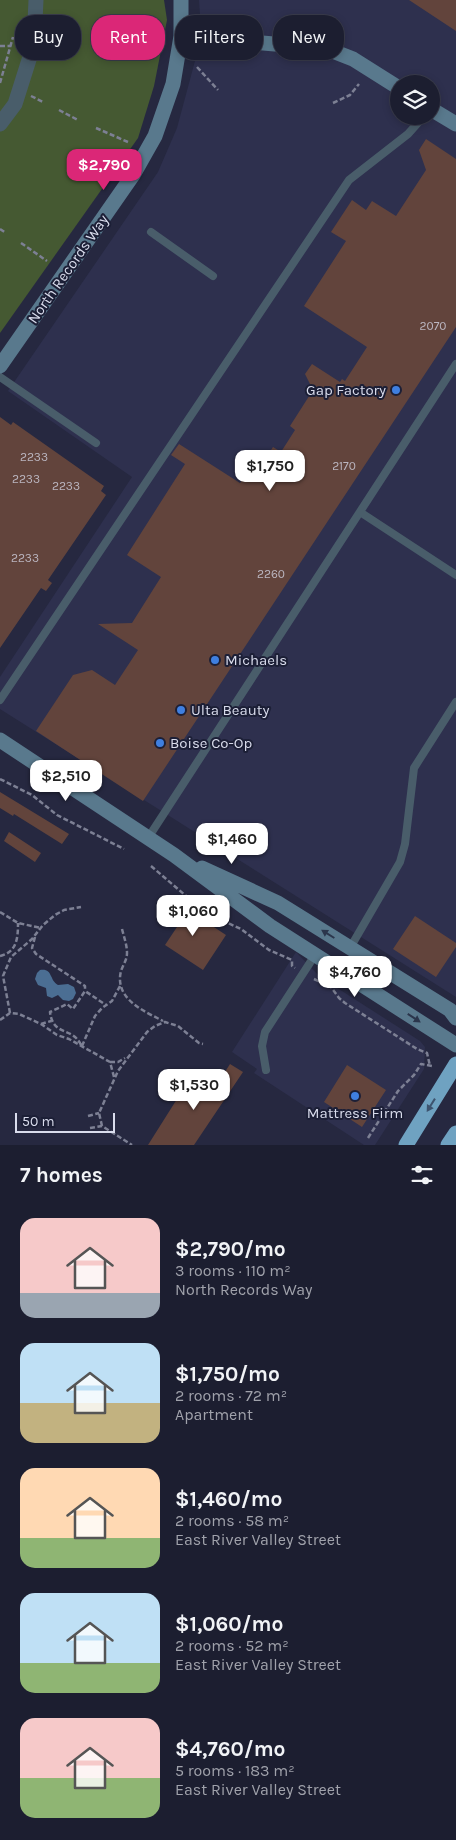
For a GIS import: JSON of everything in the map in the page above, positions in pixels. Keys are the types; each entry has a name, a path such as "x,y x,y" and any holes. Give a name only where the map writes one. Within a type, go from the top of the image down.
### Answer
{"highway":[{"path":"406,1145 456,1064"},
{"path":"448,1145 456,1133"}],"street":[{"path":"0,124 15,104 34,44 36,0"},
{"name":"North Records Way","path":"181,0 181,15"},
{"path":"263,43 330,50 353,59 390,82"},
{"name":"North Records Way","path":"0,366 116,200 146,153 164,112 176,60"},
{"path":"440,114 456,124"},
{"path":"0,740 174,855 270,926 456,1045"},
{"path":"174,855 278,903 450,1010 456,1018"}],"lane":[{"path":"0,700 348,180 408,134 416,125"},
{"path":"151,232 214,276"},
{"path":"148,838 456,364"},
{"path":"0,377 96,443"},
{"path":"360,512 456,575"},
{"path":"350,948 400,862 405,844 414,768 456,702"},
{"path":"266,1070 262,1046 266,1032 316,955"}],"path":[{"path":"0,83 13,37"},
{"path":"0,46 11,46"},
{"path":"197,67 218,90"},
{"path":"333,103 350,95 359,84"},
{"path":"31,96 43,102"},
{"path":"59,110 78,120"},
{"path":"96,128 128,142"},
{"path":"0,230 6,233"},
{"path":"21,243 47,261"},
{"path":"0,779 32,795 57,815 124,848"},
{"path":"151,866 206,913 241,929 270,950 292,960 292,966 296,969"},
{"path":"10,1013 1,975 11,957 41,928 64,910 81,907"},
{"path":"0,912 18,923 41,928"},
{"path":"0,956 13,950 18,923"},
{"path":"82,1046 95,1016 112,1001 120,986 121,972 127,952 122,929"},
{"path":"35,935 32,948 36,954 85,986 85,991 73,1009 67,1004 50,1012 51,1021 58,1029 72,1034 82,1046"},
{"path":"7,954 11,957"},
{"path":"314,979 331,987 345,1003 427,1054 431,1066 421,1064 414,1075 398,1091 368,1138"},
{"path":"120,986 126,998 136,1006 165,1022 178,1026 199,1043 203,1044"},
{"path":"85,991 106,1005"},
{"path":"0,1020 10,1013 19,1014 110,1062 118,1062 127,1058"},
{"path":"41,1024 51,1021"},
{"path":"102,1126 99,1113 114,1078 147,1032 165,1022"},
{"path":"110,1062 114,1078"},
{"path":"88,1116 99,1113"},
{"path":"90,1128 102,1126 132,1145"}],"shaded area":[{"path":"199,0 456,0 456,997 0,709 0,677 132,477 8,391 158,172 177,128 195,61 263,60 263,15 200,15"},
{"path":"296,952 320,977 420,1041 425,1047 424,1069 375,1145 364,1145 254,1073 257,1069 232,1052"},
{"path":"40,970 47,971 58,985 68,984 74,987 76,993 73,999 69,1001 63,1000 58,995 52,998 47,996 46,988 38,985 35,979"}],"green space":[{"path":"0,0 164,0 167,20 165,30 165,15 91,15 91,60 159,60 154,86 138,138 0,333"}],"building":[{"path":"409,0 456,0 456,31"},
{"path":"426,139 456,159 456,327 143,801 36,731 73,675 92,670 115,685 138,650 98,624 132,623 161,577 127,555 185,464 171,455 179,444 240,483 246,474 257,472 273,447 281,452 295,430 290,426 313,390 305,374 312,364 340,382 342,379 345,381 367,347 304,306 346,241 331,232 352,200 366,210 372,201 396,216 426,170 419,150"},
{"path":"0,417 11,425 13,422 104,486 101,491 106,495 48,580 52,583 46,591 41,588 0,648"},
{"path":"0,792 69,834 62,844 14,814 13,816 0,808"},
{"path":"9,832 41,853 35,862 4,841"},
{"path":"168,900 186,912 188,910 226,935 203,970 165,945 181,921 163,909"},
{"path":"415,916 456,943 456,947 436,977 393,949"},
{"path":"230,1064 243,1072 194,1145 148,1145 189,1080 211,1094"},
{"name":"Mattress Firm","path":"347,1065 386,1090 362,1127 324,1102"}],"place":[{"name":"Gap Factory","path":"396,390"},
{"name":"Michaels","path":"215,660"},
{"name":"Ulta Beauty","path":"181,710"},
{"name":"Boise Co-Op","path":"160,743"},
{"name":"Mattress Firm","path":"355,1096"}]}
